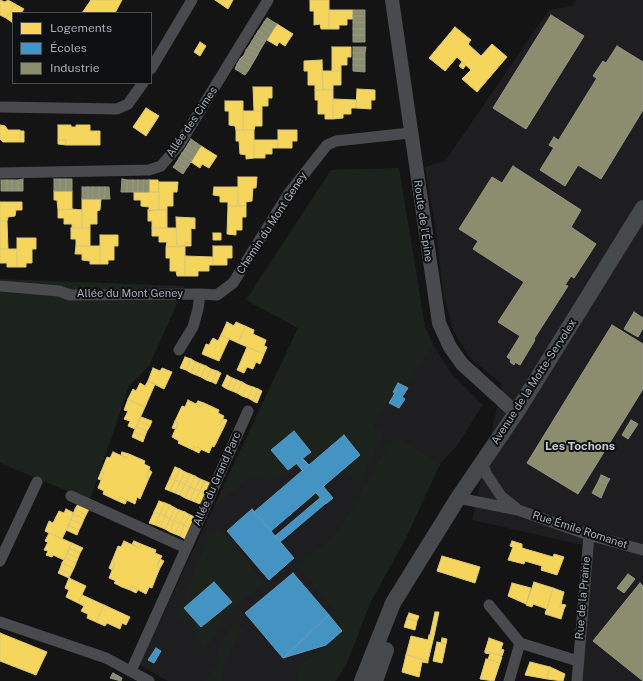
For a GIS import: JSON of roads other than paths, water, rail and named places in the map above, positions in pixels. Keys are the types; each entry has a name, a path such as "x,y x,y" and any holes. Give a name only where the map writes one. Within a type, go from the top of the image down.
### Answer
{"main road":[{"name":"Avenue de la Motte-Servolex","path":"362,681 393,603 458,498 516,413 643,208"},
{"name":"Avenue de la Motte-Servolex","path":"375,681 395,624 423,556"}],"street":[{"path":"152,67 192,0"},
{"name":"Allée des Cimes","path":"0,172 149,170 161,166 179,145 268,0"},
{"name":"Route de l'Épine","path":"392,0 435,300 444,335 450,347 462,364 516,413"},
{"path":"0,107 117,109 128,104 142,84"},
{"name":"Chemin du Mont Geney","path":"200,294 217,295 233,284 290,193 327,145 336,141 410,133"},
{"name":"Allée du Mont Geney","path":"0,286 58,291 70,295 200,294 193,327 179,350"},
{"name":"Allée du Grand Parc","path":"130,671 248,411"},
{"name":"Rue Émile Romanet","path":"482,463 501,496 518,510"},
{"path":"0,561 36,482"},
{"path":"71,496 186,548"},
{"name":"Rue Émile Romanet","path":"458,498 518,510 589,535 643,550"},
{"name":"Rue de la Prairie","path":"577,681 589,535"},
{"path":"489,605 520,643 578,661"},
{"path":"0,622 106,658 149,681"},
{"path":"509,681 520,643"}],"district":[{"name":"Les Tochons","path":"580,446"}]}
